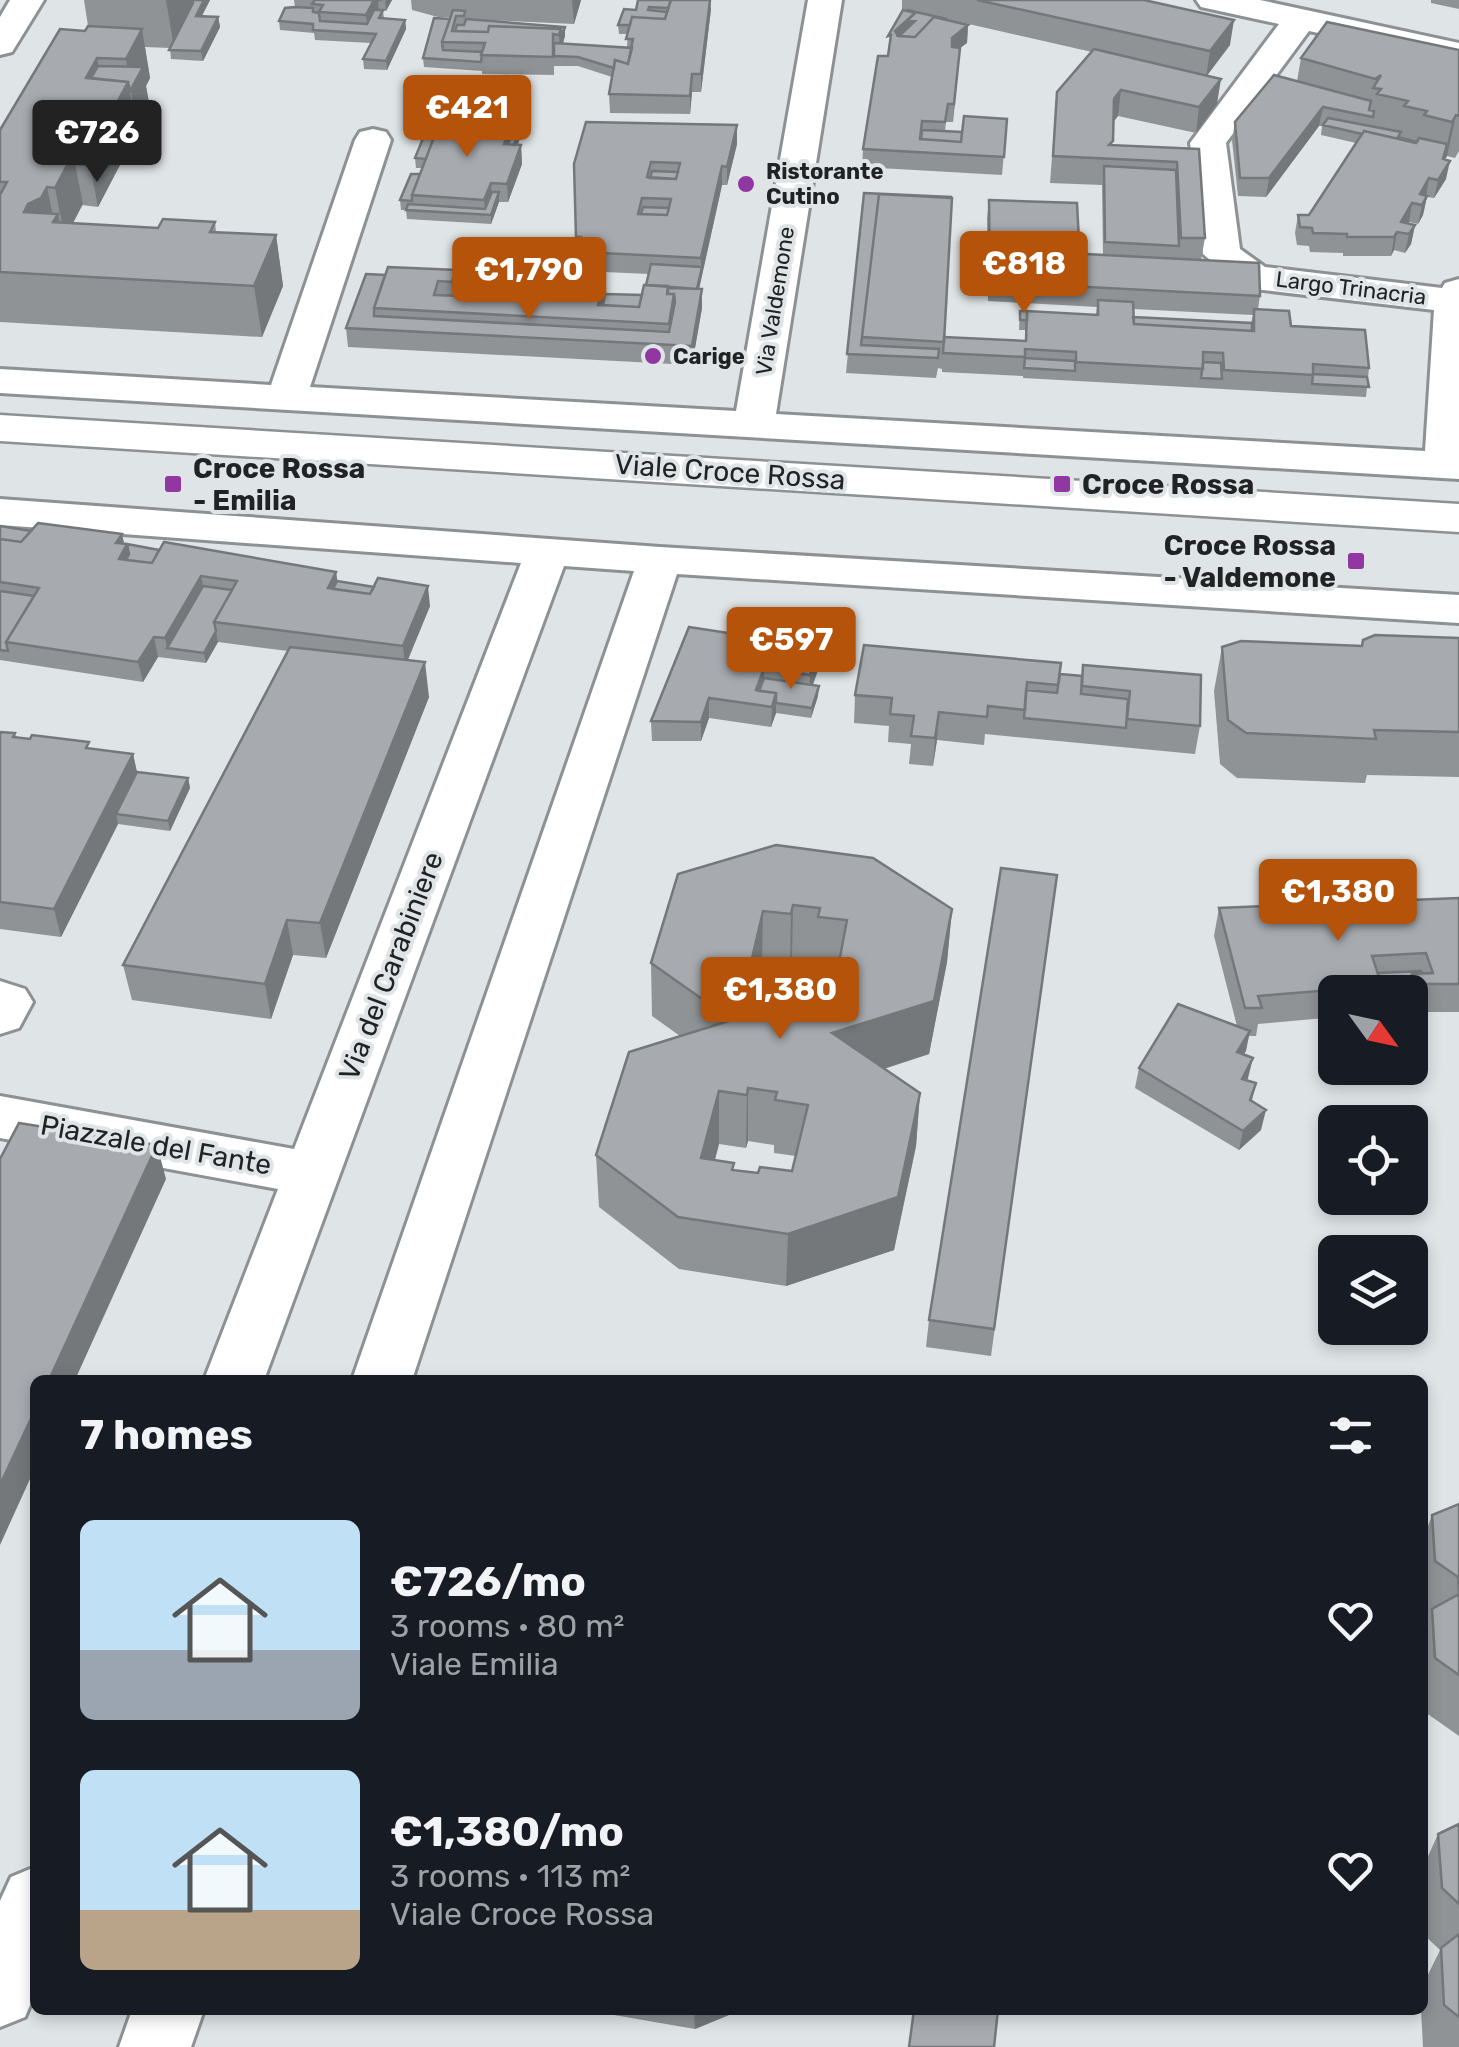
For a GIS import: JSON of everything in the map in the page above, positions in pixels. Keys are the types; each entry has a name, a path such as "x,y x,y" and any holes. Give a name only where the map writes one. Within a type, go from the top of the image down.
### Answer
{"street":[{"path":"0,45 27,0"},
{"name":"Via Valdemone","path":"754,424 826,0"},
{"path":"1213,0 1459,54"},
{"name":"Largo Trinacria","path":"1300,19 1208,143 1222,254 1254,276 1456,296"},
{"path":"286,399 373,140"},
{"path":"1452,465 1456,296"},
{"name":"Viale Croce Rossa","path":"0,381 1452,465"},
{"path":"0,403 87,433"},
{"name":"Viale Croce Rossa","path":"0,428 1459,518"},
{"name":"Viale Croce Rossa","path":"0,463 1459,552"},
{"path":"0,496 88,519"},
{"path":"0,512 660,560 1459,609"},
{"name":"Via del Carabiniere","path":"236,1375 547,552"},
{"path":"384,1375 660,560"},
{"path":"0,1000 7,1002 0,1015"},
{"name":"Piazzale del Fante","path":"0,1117 313,1174"},
{"path":"0,1992 30,1913"},
{"path":"155,2047 166,2015"}],"building":[{"path":"192,0 204,0 196,16 218,17 201,51 169,50 193,3"},
{"path":"315,0 374,0 366,15 319,12 323,5 312,4"},
{"path":"638,0 671,0 668,8 648,10 667,12 665,19 632,17 630,25 618,25 624,9 636,10"},
{"path":"671,0 710,0 701,74 692,74 690,96 609,94 615,60 628,64 633,39 626,39 632,17 665,19"},
{"path":"977,0 1144,0 1234,20 1210,51"},
{"path":"285,8 313,8 320,21 367,24 374,10 383,10 379,18 405,20 386,61 363,59 376,34 313,30 313,24 279,21"},
{"path":"453,10 465,11 464,16 456,16 452,31 488,32 489,26 561,29 559,35 553,34 553,57 481,55 485,43 442,42"},
{"path":"903,10 915,13 895,31 898,36 915,37 934,17 968,25 952,38 952,47 960,48 954,104 948,104 945,122 922,121 920,139 961,142 964,116 1007,119 1004,157 863,149 878,56 888,56 891,35 888,36"},
{"path":"907,10 947,19 934,17 915,37 899,36 915,21 908,20 915,13"},
{"path":"434,18 450,19 443,50 482,52 481,62 423,58"},
{"path":"466,19 565,27 561,38 561,29 489,26 488,32 455,31"},
{"path":"1327,22 1459,50 1459,116 1452,122 1424,115 1427,111 1404,106 1408,101 1377,94 1381,89 1373,88 1381,75 1375,79 1301,58"},
{"path":"88,26 142,29 126,59 97,58 86,78 128,82 102,131 55,131 42,153 73,154 55,188 47,187 41,198 28,204 24,212 58,214 53,222 158,228 163,219 215,222 210,232 276,235 254,286 0,272 0,195 7,182 0,182 0,130 60,29 85,31"},
{"path":"554,43 632,48 628,64 615,60 614,68 578,57 554,56"},
{"path":"1094,49 1221,79 1199,107 1121,90 1114,99 1113,141 1109,145 1199,149 1205,238 1181,238 1177,162 1053,156 1057,92"},
{"path":"98,66 143,67 130,91 128,82 91,78"},
{"path":"1274,75 1371,101 1369,110 1374,111 1373,117 1323,107 1269,178 1240,178 1235,122"},
{"path":"1328,118 1401,132 1398,137 1417,142 1323,125"},
{"path":"441,119 512,124 504,144 521,145 507,184 491,183 484,200 412,195"},
{"path":"586,122 737,125 727,167 722,166 701,258 582,252 581,237 576,237 574,164","holes":["651,162 680,163 676,179 647,177","642,198 671,199 667,215 638,214"]},
{"path":"437,124 426,159 415,158 426,131 434,132"},
{"path":"514,129 519,129 514,145 508,144"},
{"path":"922,130 962,132 961,142 921,139"},
{"path":"1364,131 1416,143 1419,138 1447,144 1443,159 1450,161 1438,180 1429,178 1420,194 1427,196 1422,205 1412,203 1401,222 1415,225 1409,234 1347,237 1313,233 1312,228 1300,227 1298,215 1309,215"},
{"path":"56,139 104,140 90,165 75,164 73,154 49,153"},
{"path":"1104,166 1176,170 1179,246 1105,242"},
{"path":"652,171 678,172 676,179 650,178"},
{"path":"411,174 420,174 412,201 400,200"},
{"path":"492,192 499,192 491,215 406,210 408,204 485,209"},
{"path":"864,193 952,197 879,194 861,345 939,349 938,358 847,354"},
{"path":"879,194 952,198 944,342 862,337"},
{"path":"989,200 1077,203 1079,241 1046,240 1046,252 1259,263 1260,296 990,282"},
{"path":"643,207 669,208 667,215 641,214"},
{"path":"651,264 702,267 697,289 646,285"},
{"path":"388,267 456,270 452,282 438,281 434,295 462,296 469,276 487,277 489,270 548,273 546,279 555,281 603,284 598,305 639,307 644,285 668,286 667,294 674,294 669,324 374,308"},
{"path":"366,274 385,275 374,316 669,332 675,302 668,288 702,289 692,346 346,328"},
{"path":"605,294 642,295 639,307 603,305"},
{"path":"1098,300 1133,302 1134,324 1254,331 1254,309 1289,311 1291,326 1365,330 1369,368 1313,364 1313,375 1224,370 1223,353 1203,352 1203,369 1076,362 1076,352 1025,349 1025,357 943,353 944,337 1026,341 1027,311 1098,315"},
{"path":"1020,311 1027,311 1027,320 1020,320"},
{"path":"1133,317 1252,323 1252,331 1134,324"},
{"path":"1025,358 1075,361 1075,371 1024,368"},
{"path":"1203,362 1221,363 1222,379 1201,378"},
{"path":"1313,374 1367,377 1369,387 1312,384"},
{"path":"38,523 122,534 116,543 127,544 119,559 152,563 164,542 336,572 328,588 370,594 378,578 428,586 403,646 214,622 237,581 201,576 165,638 154,637 138,662 6,642 39,588 0,582 0,539 21,542"},
{"path":"0,526 31,531 21,542 0,539"},
{"path":"127,544 159,550 152,563 126,560"},
{"path":"337,581 374,587 370,594 333,589"},
{"path":"203,586 232,590 214,622 216,631 204,653 167,648"},
{"path":"0,591 34,596 6,642 8,651 0,650"},
{"path":"689,627 819,647 810,675 764,668 756,690 776,693 772,707 709,698 701,722 651,721"},
{"path":"1375,635 1459,638 1459,732 1374,730 1376,739 1246,733 1228,720 1222,647 1241,641 1362,646 1363,640"},
{"path":"864,645 1061,663 1058,685 1027,682 1025,710 988,706 987,717 939,712 935,738 911,736 914,716 890,714 892,698 855,695"},
{"path":"290,647 425,662 320,923 287,920 265,984 123,965"},
{"path":"1083,665 1201,675 1200,726 1127,719 1130,691 1082,686"},
{"path":"1060,674 1082,676 1081,694 1128,699 1126,728 1024,718 1026,690 1057,693"},
{"path":"764,678 819,686 812,708 776,703 776,693 759,691"},
{"path":"0,732 30,739 32,735 89,742 86,748 133,754 54,909 0,902"},
{"path":"137,772 188,778 168,821 116,814"},
{"path":"776,845 873,858 952,909 934,1001 832,1033 920,1093 898,1197 788,1234 678,1217 596,1155 629,1052 732,1020 651,963 678,874","holes":["793,905 820,908 818,917 847,920 836,978 802,974 800,981 779,979 781,970 750,967 763,911 791,914","748,1088 777,1092 775,1100 808,1105 792,1171 760,1167 758,1173 732,1170 734,1163 701,1158 719,1091 747,1095"]},
{"path":"1001,868 1057,875 994,1329 929,1320"},
{"path":"1459,898 1459,984 1428,984 1428,975 1412,975 1433,973 1426,953 1372,956 1378,975 1318,975 1318,991 1258,996 1262,1008 1245,1008 1219,908"},
{"path":"1421,971 1422,974 1379,975"},
{"path":"1178,1004 1250,1031 1237,1052 1253,1058 1242,1079 1256,1083 1250,1100 1266,1110 1243,1131 1139,1068"},
{"path":"19,1123 157,1145 51,1375 30,1375 30,1421 0,1485 0,1159"},
{"path":"1459,1504 1459,1594 1458,1577 1435,1561 1432,1515"},
{"path":"1459,1594 1459,1675 1435,1658 1432,1609"},
{"path":"1459,1824 1459,1904 1442,1888 1438,1834"},
{"path":"1459,1934 1459,2017 1444,2005 1441,1948"},
{"path":"913,2015 997,2015 994,2047 909,2047"}],"place":[{"name":"Ristorante Cutino","path":"746,184"},
{"name":"Carige","path":"653,356"},
{"name":"Croce Rossa - Emilia","path":"173,484"},
{"name":"Croce Rossa","path":"1062,484"},
{"name":"Croce Rossa - Valdemone","path":"1356,561"}]}
